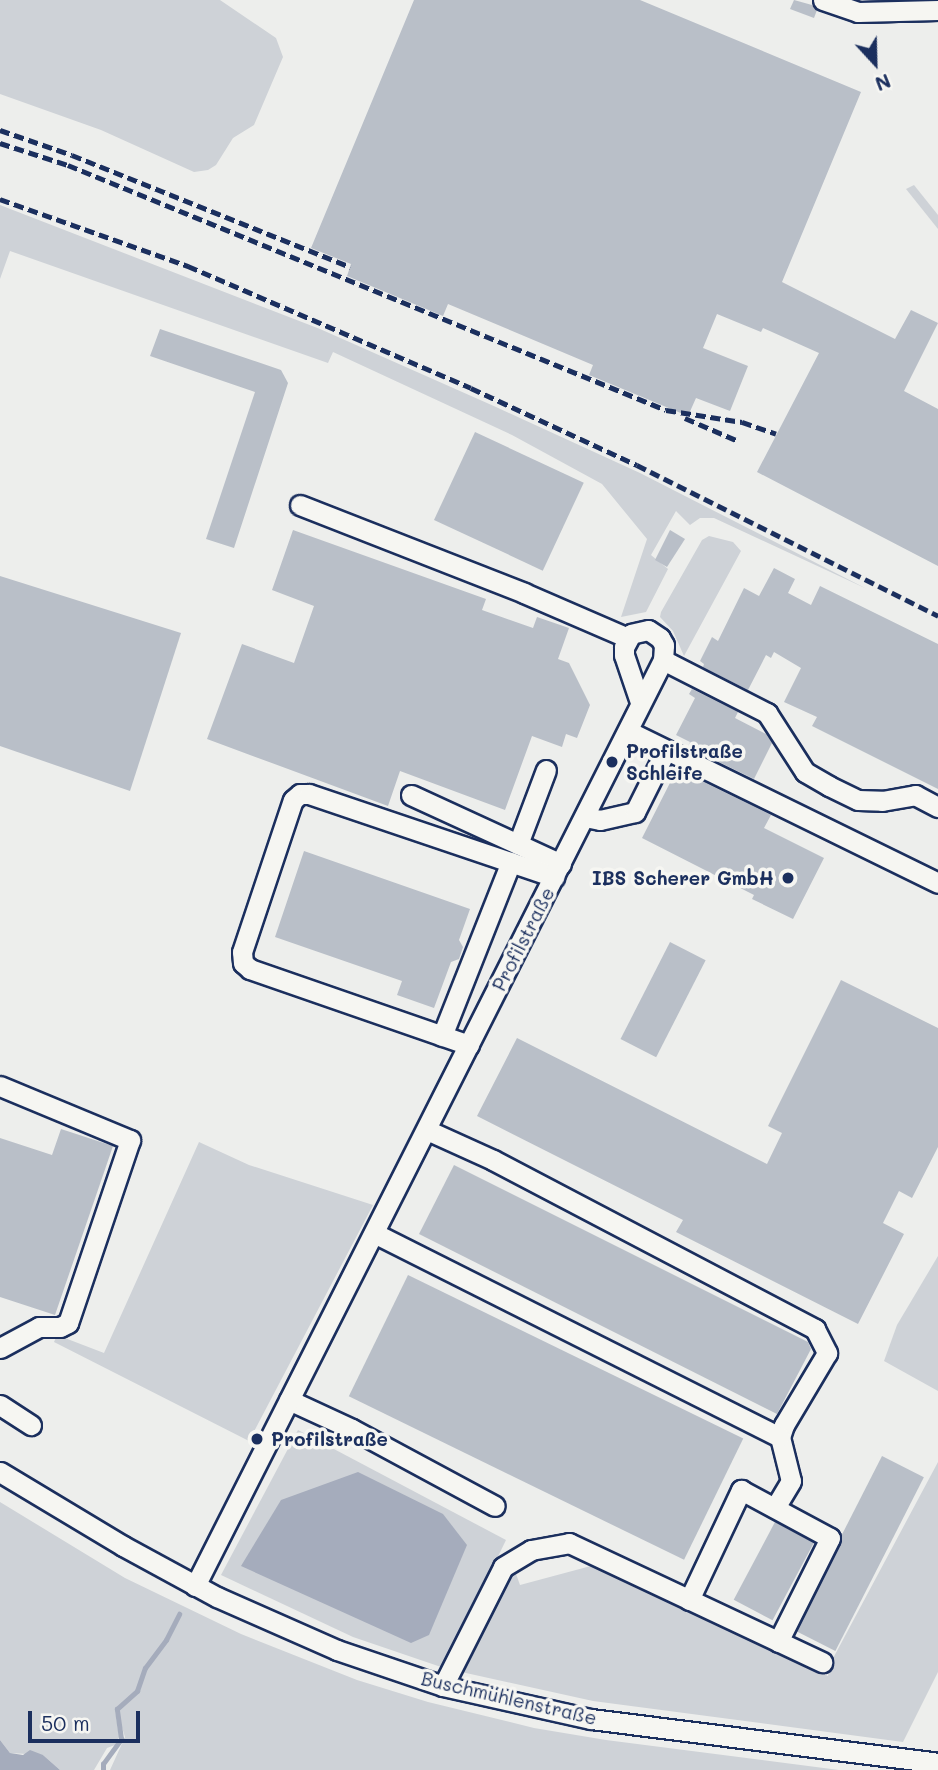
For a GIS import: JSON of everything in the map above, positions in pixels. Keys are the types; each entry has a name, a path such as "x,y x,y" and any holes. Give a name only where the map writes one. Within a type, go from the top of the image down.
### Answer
{"street":[{"path":"823,0 858,12 938,10"},
{"path":"300,505 524,593 628,638"},
{"path":"640,702 624,654 628,638 639,630 654,632 664,645 663,660 767,713 804,772 858,800 882,801 915,795 938,807"},
{"name":"Profilstraße","path":"195,1586 663,660"},
{"path":"628,731 938,883"},
{"path":"585,817 600,820 635,812 666,750"},
{"path":"442,1036 546,770"},
{"path":"469,1045 250,969 243,963 242,952 293,800 300,794 309,794 515,853"},
{"path":"411,795 515,853 558,871"},
{"path":"0,1086 130,1140 68,1323 60,1327 39,1327 0,1348"},
{"path":"427,1130 493,1160 815,1329 827,1353 780,1437 791,1481 775,1508"},
{"path":"374,1233 780,1437"},
{"path":"289,1400 352,1429 495,1506"},
{"path":"0,1405 31,1425"},
{"name":"Buschmühlenstraße","path":"0,1472 195,1586 337,1650 443,1686 591,1719 938,1763"},
{"path":"689,1600 741,1490 830,1538 778,1642"},
{"path":"443,1686 503,1567 531,1550 569,1543 822,1662"}],"shaded area":[{"path":"0,0 220,0 276,38 283,57 254,125 233,138 216,165 208,170 194,172 101,130 0,94"},
{"path":"914,185 938,215 938,229 906,189"},
{"path":"0,205 320,329 640,473 867,589 714,518 700,518 690,525 676,511 651,555 668,569 646,612 621,617 647,539 602,484 512,435 333,352 328,363 10,251 0,279"},
{"path":"709,536 733,542 741,551 684,656 673,631 660,617 661,612 702,540"},
{"path":"199,1142 249,1165 373,1205 249,1441 54,1342 57,1335 104,1353"},
{"path":"938,1256 938,1391 884,1361 897,1325"},
{"path":"298,1430 506,1540 444,1668 353,1637 221,1575"},
{"path":"938,1462 938,1672 903,1742 593,1701 457,1671 507,1576 515,1571 520,1585 602,1563 694,1612 828,1676 830,1664"},
{"path":"0,1502 125,1578 241,1634 357,1680 428,1702 534,1728 839,1770 110,1770 125,1737 119,1718 120,1708 140,1691 142,1678 136,1691 115,1709 119,1737 115,1745 107,1748 94,1770 60,1770 43,1755 10,1753 0,1740"}],"water":[{"path":"358,1472 443,1514 467,1545 429,1635 411,1643 241,1566 281,1500"},
{"path":"0,1740 10,1753 23,1755 30,1750 43,1755 60,1770 0,1770"}],"building":[{"path":"414,0 640,0 861,92 782,282 895,339 911,310 938,323 904,391 938,409 938,566 757,472 819,353 763,328 761,332 717,314 703,348 748,366 730,411 696,398 688,416 589,375 593,365 448,304 443,316 347,276 351,264 311,248"},
{"path":"794,0 812,5 817,10 814,18 790,9"},
{"path":"160,329 281,370 288,383 234,548 206,539 255,392 150,356"},
{"path":"475,432 584,483 543,571 434,520"},
{"path":"293,530 486,599 482,610 533,628 537,617 569,628 558,659 569,663 590,705 577,738 566,734 562,747 532,736 505,810 400,771 388,806 207,739 242,644 294,663 314,606 272,590"},
{"path":"670,530 685,539 667,567 655,560"},
{"path":"774,568 795,579 788,593 811,605 820,586 938,644 938,789 812,726 817,717 784,702 801,668 774,652 771,658 766,655 748,690 703,667 704,664 700,661 712,637 718,641 744,588 759,596"},
{"path":"0,576 181,633 130,791 0,746"},
{"path":"692,689 738,712 735,718 766,734 772,743 754,779 688,747 690,742 676,735 695,698 689,694"},
{"path":"677,769 771,815 764,828 824,858 793,919 752,899 754,895 642,838"},
{"path":"304,851 470,909 459,940 463,947 459,959 451,962 434,1008 397,995 402,981 275,937"},
{"path":"670,942 706,960 656,1057 621,1039"},
{"path":"841,980 938,1028 938,1147 912,1198 899,1191 883,1223 904,1234 858,1324 676,1232 683,1220 477,1116 517,1038 767,1164 782,1133 768,1126"},
{"path":"61,1129 113,1146 55,1315 0,1297 0,1138 52,1155"},
{"path":"454,1165 808,1342 811,1349 777,1414 419,1234"},
{"path":"408,1275 743,1439 684,1560 349,1396"},
{"path":"882,1456 924,1477 835,1651 793,1630"},
{"path":"775,1522 814,1543 773,1620 734,1600"}],"waterway":[{"path":"103,1770 103,1764 121,1739 117,1709 137,1691 145,1668 166,1640 179,1614"}],"railway":[{"path":"0,130 72,155 350,267"},
{"path":"0,143 68,165 666,410 742,422 776,434"},
{"path":"0,199 188,266 471,388 637,465 938,616"},
{"path":"685,418 736,440"}],"place":[{"name":"Profilstraße Schleife","path":"612,762"},
{"name":"IBS Scherer GmbH","path":"788,878"},
{"name":"Profilstraße","path":"257,1439"}]}
